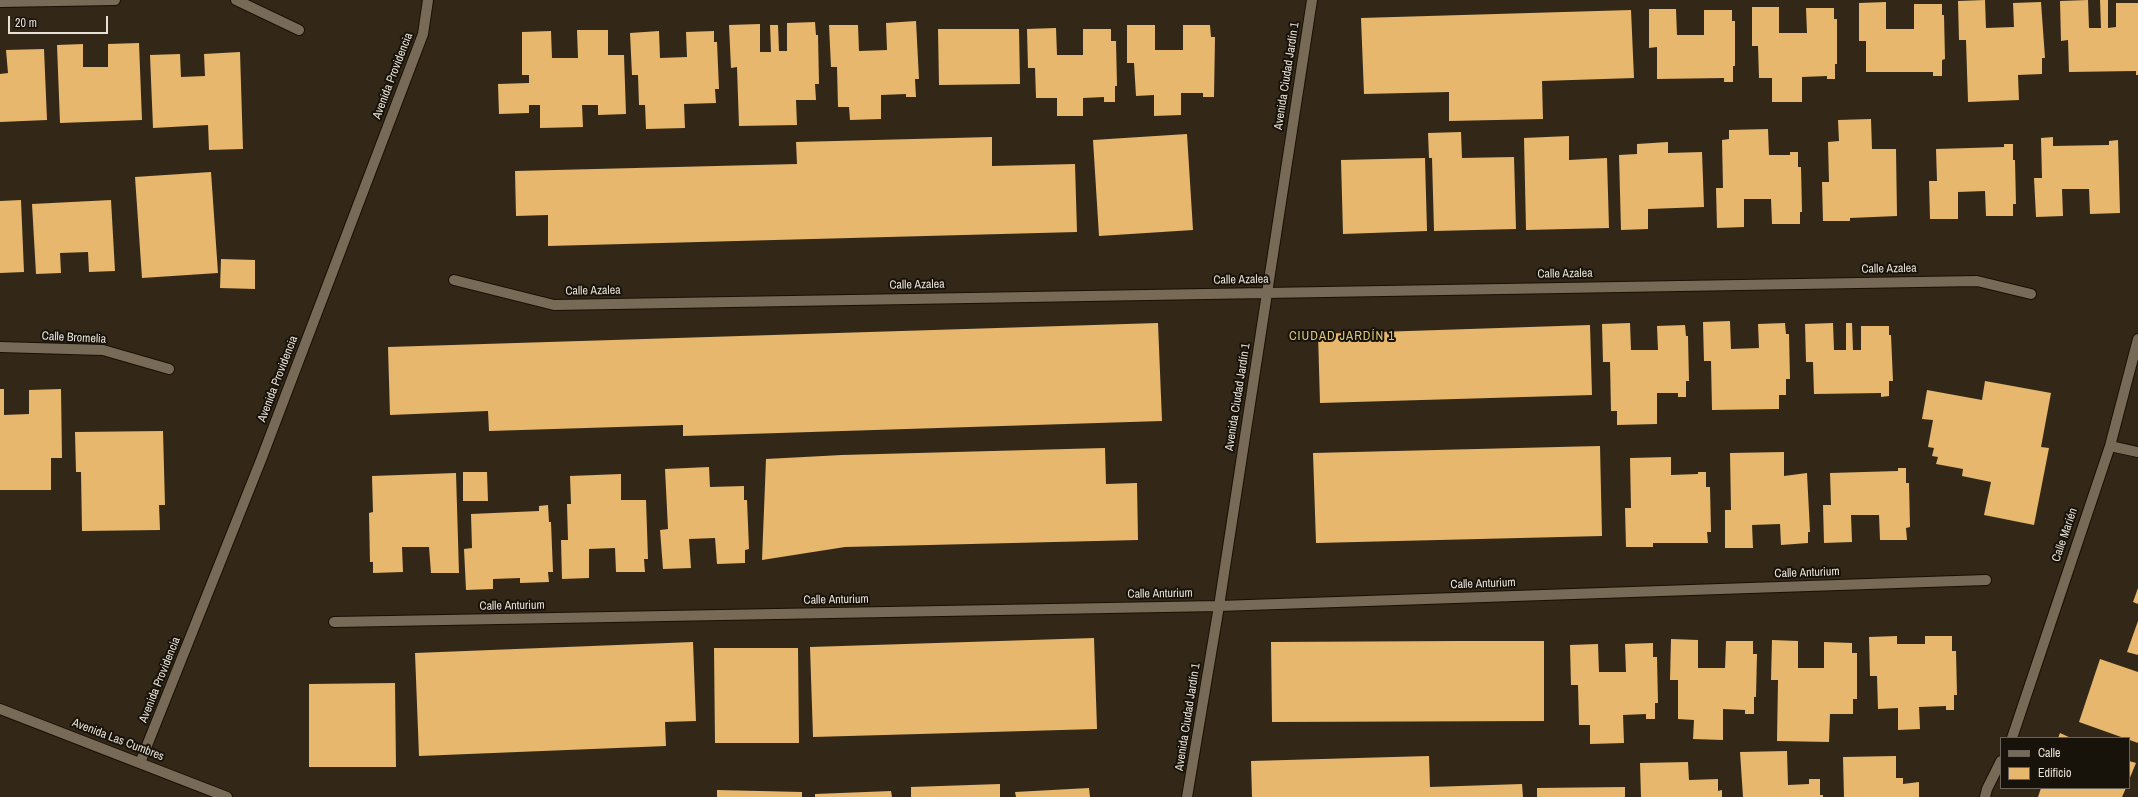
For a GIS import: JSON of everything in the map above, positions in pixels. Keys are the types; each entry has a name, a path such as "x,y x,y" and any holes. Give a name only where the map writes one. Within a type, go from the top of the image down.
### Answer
{"street":[{"path":"0,2 115,0"},
{"path":"236,0 299,30"},
{"name":"Avenida Providencia","path":"140,763 261,460 420,41 428,0"},
{"name":"Avenida Ciudad Jardín 1","path":"1187,797 1219,606 1312,0"},
{"name":"Calle Azalea","path":"454,280 554,305 1977,280 2031,294"},
{"name":"Calle Marién","path":"2012,737 2110,446 2138,339"},
{"name":"Calle Bromelia","path":"0,347 103,350 169,370"},
{"path":"2110,446 2138,452"},
{"name":"Calle Anturium","path":"334,622 1219,606 1986,580"},
{"name":"Avenida Las Cumbres","path":"0,709 227,797"},
{"path":"1985,797 1987,789 2000,762"}],"building":[{"path":"1985,0 1986,28 2014,27 2013,3 2041,2 2045,58 2042,58 2042,74 2018,75 2019,100 1968,102 1966,40 1959,40 1958,1"},
{"path":"2088,0 2089,28 2101,28 2100,0 2108,0 2108,28 2116,27 2116,3 2138,3 2138,75 2136,75 2136,71 2069,72 2068,40 2061,41 2060,1"},
{"path":"1886,2 1886,29 1914,29 1914,4 1942,4 1942,15 1944,15 1945,59 1942,60 1942,76 1933,76 1933,72 1866,72 1866,41 1859,41 1859,3"},
{"path":"1752,7 1779,7 1779,33 1807,33 1806,8 1834,8 1834,19 1837,19 1837,64 1835,64 1835,79 1827,79 1827,76 1802,77 1802,102 1772,102 1772,78 1759,78 1758,46 1752,46"},
{"path":"1649,9 1676,9 1677,35 1704,35 1704,10 1732,10 1732,21 1735,21 1735,66 1733,66 1733,82 1724,82 1724,78 1657,79 1657,47 1649,48"},
{"path":"1631,10 1634,78 1542,81 1543,119 1449,121 1449,92 1364,94 1361,18"},
{"path":"916,21 919,79 915,79 916,97 906,97 906,94 881,95 881,119 850,120 849,107 838,107 837,67 831,67 829,25 858,25 859,51 887,50 886,23"},
{"path":"815,22 816,35 818,35 819,84 815,84 816,100 796,100 797,125 739,126 737,67 731,68 729,25 760,24 760,52 771,52 770,25 778,25 779,51 787,51 787,23"},
{"path":"1127,25 1155,25 1155,50 1183,50 1183,25 1210,25 1211,37 1215,37 1214,97 1203,97 1203,93 1181,93 1181,115 1154,116 1154,95 1136,96 1134,63 1127,63"},
{"path":"1056,28 1057,55 1083,55 1083,29 1111,29 1111,41 1116,41 1117,86 1115,86 1115,102 1104,102 1104,97 1083,98 1083,116 1057,116 1057,98 1036,98 1035,68 1028,68 1027,29"},
{"path":"938,29 1019,29 1020,84 939,85"},
{"path":"577,30 608,30 608,55 624,55 626,114 598,115 598,105 582,105 583,127 540,128 540,105 529,105 529,113 499,114 498,84 529,83 529,75 522,75 522,32 551,31 552,58 578,58"},
{"path":"659,31 660,58 687,57 686,32 714,31 714,42 717,42 719,89 715,89 716,103 684,104 685,128 646,129 645,105 639,105 638,75 632,75 630,33"},
{"path":"139,43 142,120 60,123 57,45 83,44 83,67 108,67 108,44"},
{"path":"44,49 47,120 0,122 0,74 8,73 6,50"},
{"path":"240,52 243,149 209,150 208,125 153,128 150,55 180,54 181,77 205,76 204,54"},
{"path":"1871,119 1872,149 1896,149 1897,216 1850,218 1850,221 1823,221 1822,182 1829,182 1828,142 1839,141 1838,120"},
{"path":"1768,129 1769,155 1790,155 1790,152 1798,152 1798,167 1801,167 1802,212 1800,212 1800,224 1772,224 1771,199 1744,199 1744,227 1717,228 1716,188 1723,188 1722,140 1729,139 1729,130"},
{"path":"1461,132 1462,158 1514,157 1516,229 1434,231 1432,158 1429,158 1428,133"},
{"path":"1187,134 1193,230 1099,236 1093,140"},
{"path":"1569,136 1569,160 1607,158 1609,228 1526,230 1524,138"},
{"path":"992,137 992,166 1075,164 1077,232 548,246 548,215 516,216 515,171 797,164 796,142"},
{"path":"2053,137 2053,146 2109,145 2109,141 2118,140 2120,213 2090,214 2089,189 2062,189 2063,216 2036,217 2034,178 2042,178 2041,138"},
{"path":"1668,142 1668,153 1702,152 1704,207 1648,209 1648,229 1621,230 1619,155 1637,154 1637,144"},
{"path":"2004,144 2013,144 2013,160 2015,160 2016,204 2013,204 2013,216 1986,216 1985,191 1958,192 1958,219 1930,219 1929,181 1937,181 1936,149 2004,147"},
{"path":"1425,158 1427,231 1343,234 1341,160"},
{"path":"211,172 218,273 142,278 135,177"},
{"path":"21,200 24,272 0,273 0,201"},
{"path":"111,200 115,271 89,272 88,252 60,253 61,273 36,274 32,204"},
{"path":"221,259 255,260 255,289 220,288"},
{"path":"1730,321 1731,349 1759,348 1758,324 1785,323 1786,334 1789,334 1790,379 1786,379 1786,395 1779,395 1779,409 1712,410 1711,361 1704,361 1703,322"},
{"path":"1158,323 1162,421 683,436 683,425 489,431 488,411 390,415 388,347"},
{"path":"1630,323 1631,350 1658,350 1657,326 1685,325 1686,336 1688,336 1689,381 1686,381 1686,397 1678,397 1678,393 1657,393 1657,424 1617,425 1617,411 1611,411 1610,362 1603,362 1602,324"},
{"path":"1833,323 1834,350 1846,350 1846,323 1852,323 1853,350 1861,350 1861,326 1889,326 1889,335 1891,335 1893,381 1889,381 1889,396 1881,397 1881,393 1814,394 1813,362 1806,362 1805,324"},
{"path":"1590,325 1592,395 1320,403 1318,334"},
{"path":"1985,381 2051,393 2041,447 2049,448 2034,525 1984,515 1991,482 1962,476 1963,469 1936,464 1938,457 1932,456 1934,448 1928,447 1933,420 1922,419 1927,390 1982,400"},
{"path":"0,389 4,389 4,415 29,414 29,390 61,389 62,458 51,458 51,490 0,490"},
{"path":"163,431 165,505 159,505 160,530 82,531 81,472 76,472 75,432"},
{"path":"1600,446 1602,536 1316,543 1313,453"},
{"path":"1105,448 1106,484 1137,483 1138,540 845,547 762,560 766,459 842,455"},
{"path":"1784,452 1784,476 1807,473 1810,532 1808,532 1808,543 1781,545 1780,524 1752,525 1753,548 1725,548 1725,510 1731,510 1730,453"},
{"path":"1671,457 1671,475 1698,474 1698,472 1706,472 1706,487 1710,487 1711,532 1707,532 1708,543 1653,543 1653,547 1626,547 1625,508 1631,508 1630,458"},
{"path":"709,467 710,487 744,486 744,500 747,500 749,549 745,550 745,563 717,564 715,538 689,539 691,568 663,569 660,530 668,529 665,469"},
{"path":"1898,468 1906,468 1906,483 1909,483 1910,527 1906,528 1907,540 1880,540 1879,515 1851,515 1852,542 1824,543 1823,505 1831,505 1830,473 1898,471"},
{"path":"463,472 487,472 488,501 463,501"},
{"path":"456,473 459,573 431,573 429,547 402,547 403,572 373,573 373,562 370,562 369,513 373,512 372,476"},
{"path":"621,474 621,500 646,500 648,559 644,559 645,572 616,572 615,548 589,549 589,578 562,579 561,540 568,540 567,504 571,504 570,476"},
{"path":"548,505 549,522 551,522 553,572 548,572 549,582 520,583 520,578 493,579 493,589 466,590 464,549 472,548 471,514 539,511 539,506"},
{"path":"2138,588 2138,604 2133,602"},
{"path":"2138,621 2138,655 2127,652"},
{"path":"1897,636 1897,644 1925,644 1925,636 1952,636 1952,651 1956,651 1957,695 1954,695 1954,710 1946,710 1946,706 1919,707 1920,729 1898,730 1898,708 1878,709 1877,676 1870,676 1869,637"},
{"path":"1094,638 1097,729 813,737 810,647"},
{"path":"1671,639 1698,640 1698,668 1725,668 1726,641 1753,641 1753,654 1757,654 1754,714 1745,714 1745,710 1723,709 1723,740 1693,739 1694,720 1678,719 1678,680 1670,680"},
{"path":"1772,640 1798,641 1798,668 1824,668 1824,642 1852,643 1852,653 1857,653 1857,699 1853,699 1853,714 1830,714 1829,742 1777,741 1778,680 1771,680"},
{"path":"1544,641 1544,721 1272,722 1271,642"},
{"path":"693,642 696,721 665,722 666,746 419,756 415,653"},
{"path":"1653,643 1653,657 1657,657 1658,703 1655,703 1655,719 1646,719 1646,714 1623,715 1624,743 1590,744 1590,725 1579,725 1578,685 1571,685 1570,645 1598,644 1599,672 1626,672 1625,644"},
{"path":"714,648 798,648 799,743 715,743"},
{"path":"2100,659 2138,672 2138,743 2130,740 2130,737 2121,737 2079,722"},
{"path":"395,683 396,767 309,767 309,684"},
{"path":"2060,733 2069,737 2058,737"},
{"path":"1787,751 1788,785 1809,784 1809,779 1820,779 1820,795 1823,795 1823,797 1743,797 1740,752"},
{"path":"1429,756 1430,787 1522,784 1523,797 1252,797 1251,761"},
{"path":"1896,756 1896,778 1903,778 1903,784 1919,782 1919,797 1844,797 1843,757"},
{"path":"2130,761 2136,763 2130,778"},
{"path":"1688,762 1689,780 1718,779 1718,791 1722,790 1722,797 1641,797 1640,763"},
{"path":"1000,784 1000,797 911,797 911,787"},
{"path":"1625,787 1625,797 1537,797 1537,788"},
{"path":"1089,788 1090,797 1016,797 1015,792"},
{"path":"2041,789 2126,789 2122,797 2038,797"},
{"path":"717,790 802,792 802,797 717,797"},
{"path":"891,791 892,797 815,797 815,794"}],"district":[{"name":"CIUDAD JARDÍN 1","path":"1342,337"}]}
